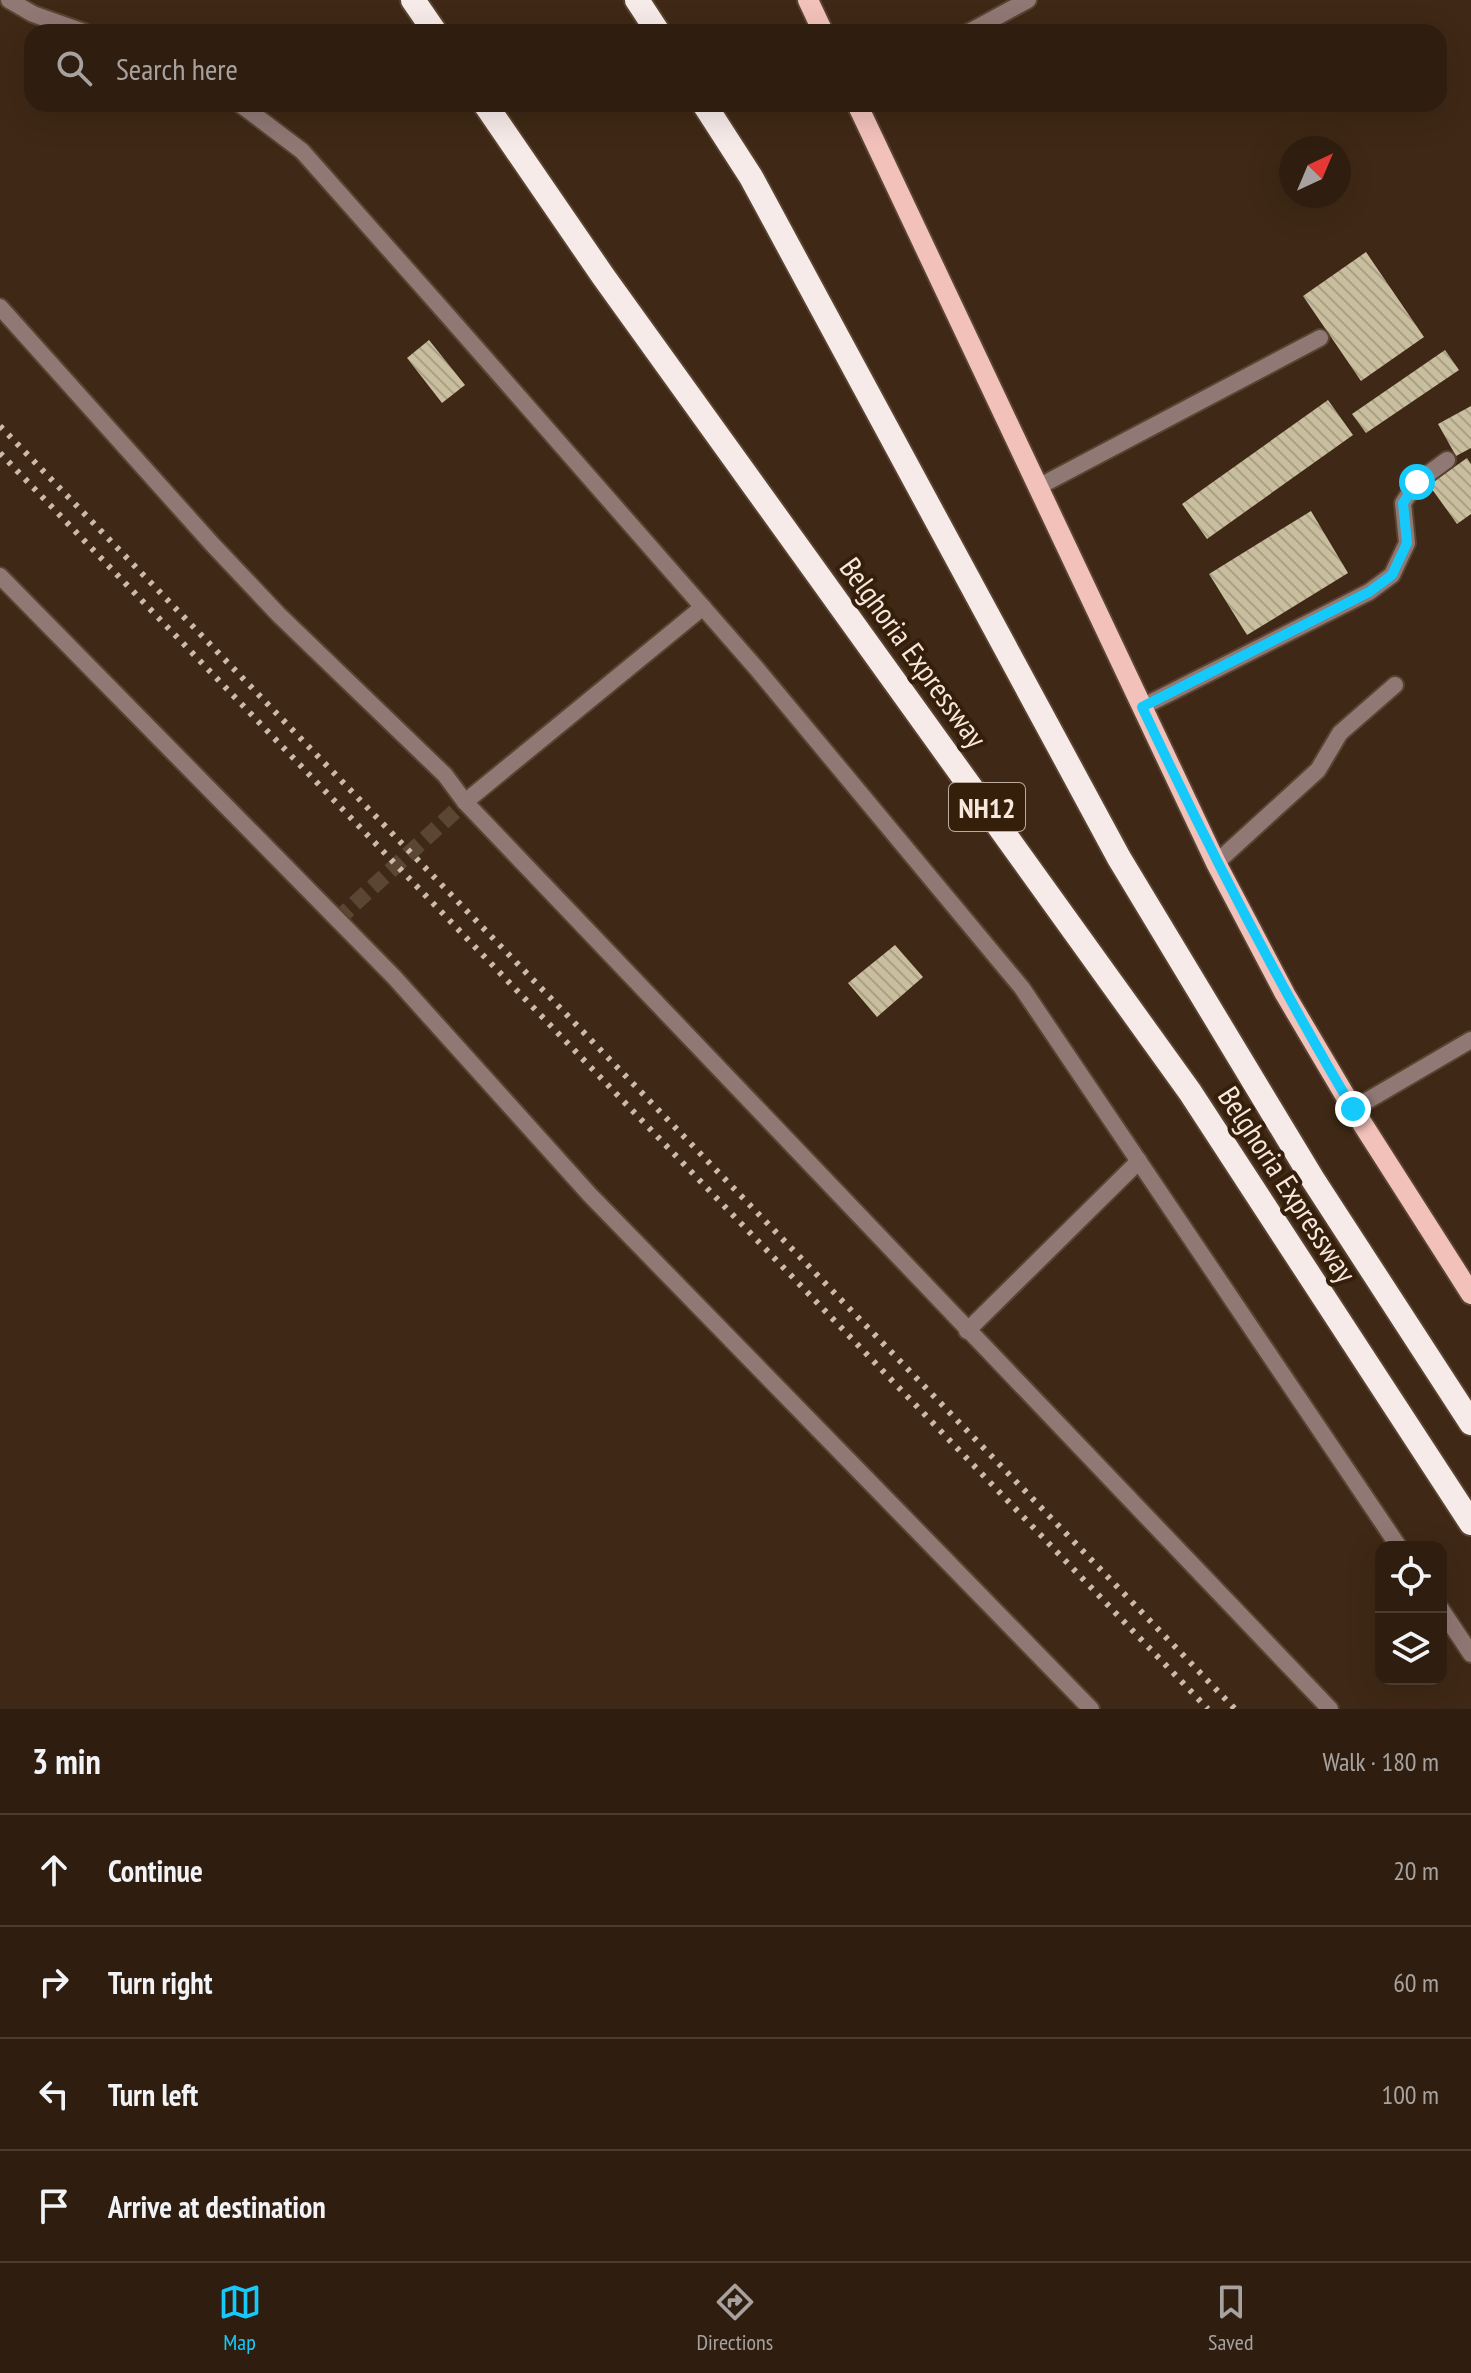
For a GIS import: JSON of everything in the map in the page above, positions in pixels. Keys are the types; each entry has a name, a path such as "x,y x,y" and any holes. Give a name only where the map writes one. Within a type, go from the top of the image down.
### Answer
{"highway":[{"path":"413,0 430,24"},
{"path":"637,0 653,24"},
{"name":"Belghoria Expressway","path":"490,112 603,276 1190,1092 1471,1523"},
{"name":"Belghoria Expressway","path":"709,112 751,177 1119,858 1312,1178 1471,1423"}],"main road":[{"path":"808,0 819,24"},
{"path":"861,112 1216,863 1285,994 1353,1109 1471,1294"}],"street":[{"path":"9,0 33,14 61,24"},
{"path":"984,24 1028,0"},
{"path":"251,112 302,151 703,607 1022,988 1395,1541"},
{"path":"0,307 279,615 445,775 465,802 1330,1709"},
{"path":"1038,487 1320,338"},
{"path":"1142,707 1369,592 1392,575 1407,543 1403,503 1417,482 1447,460"},
{"path":"0,576 394,977 590,1195 1091,1709"},
{"path":"465,802 703,607"},
{"path":"1216,863 1318,770 1340,733 1395,685"},
{"path":"1353,1109 1471,1040"},
{"path":"967,1331 1139,1161"},
{"path":"1444,1613 1471,1654"}],"building":[{"path":"1366,252 1424,337 1361,381 1303,296"},
{"path":"429,340 465,385 442,403 407,358"},
{"path":"1445,350 1459,370 1366,433 1352,414"},
{"path":"1328,400 1353,435 1207,539 1182,504"},
{"path":"1471,406 1471,448 1456,456 1438,424"},
{"path":"1467,458 1471,464 1471,514 1457,524 1429,485"},
{"path":"1311,511 1348,573 1247,635 1209,574"},
{"path":"895,945 923,977 877,1017 848,983"}],"tunnel":[{"path":"337,920 465,802"}],"railway":[{"path":"0,426 1235,1709"},
{"path":"0,453 1208,1709"}],"route":[{"path":"1353,1109 1285,994 1216,863 1142,707 1369,592 1392,575 1407,543 1403,503 1417,482"}]}
